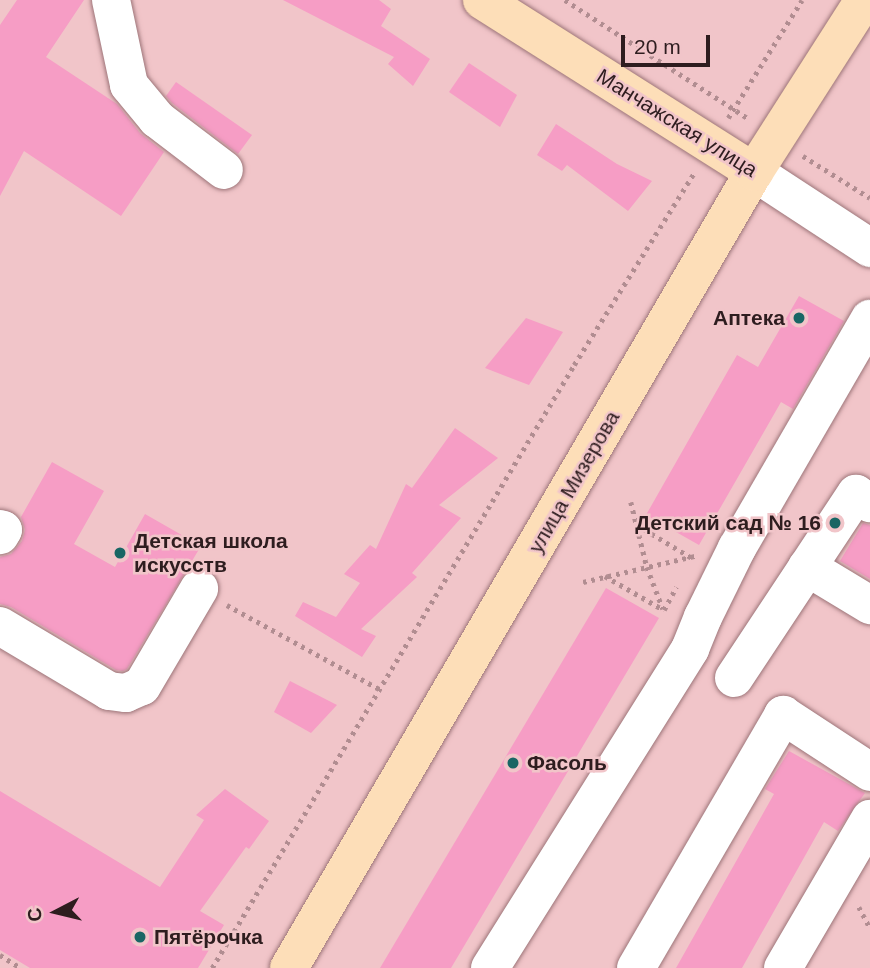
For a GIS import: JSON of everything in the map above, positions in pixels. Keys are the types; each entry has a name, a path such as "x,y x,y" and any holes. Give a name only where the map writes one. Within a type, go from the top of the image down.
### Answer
{"main road":[{"name":"Манчажская улица","path":"482,0 754,172"},
{"name":"улица Мизерова","path":"289,968 754,172 864,0"}],"street":[{"path":"111,0 130,85 158,119 224,170"},
{"name":"Манчажская улица","path":"754,172 870,248"},
{"path":"490,968 690,649 702,617 737,548 870,319"},
{"path":"734,678 856,494 870,503"},
{"path":"0,529 0,535"},
{"path":"807,567 870,605"},
{"path":"0,626 109,691 127,693 142,686 199,589"},
{"path":"690,649 870,772"},
{"path":"636,968 783,715"},
{"path":"783,968 870,819"}],"path":[{"path":"565,0 870,198"},
{"path":"212,968 574,365 802,0"},
{"path":"631,502 647,567 664,610 690,649"},
{"path":"637,525 694,556"},
{"path":"583,582 737,548"},
{"path":"688,567 694,556"},
{"path":"605,576 664,610"},
{"path":"664,610 682,578"},
{"path":"199,589 379,689"},
{"path":"0,955 21,968"}],"building":[{"path":"17,0 84,0 46,57 117,104 140,133 164,152 121,216 24,151 0,196 0,25"},
{"path":"283,0 379,0 391,9 381,26 430,59 413,86 388,64 394,57"},
{"path":"469,63 517,95 500,127 449,92"},
{"path":"176,82 252,135 238,154 172,103 166,96"},
{"path":"556,124 617,164 652,181 628,211 567,165 562,171 537,155"},
{"path":"799,296 844,321 793,409 781,402 699,545 646,515 737,355 758,367"},
{"path":"526,318 563,332 529,385 485,368"},
{"path":"455,428 498,458 439,505 461,518 412,573 417,577 361,629 376,636 362,657 295,616 303,602 336,617 360,583 344,574 370,545 376,549 406,484 412,488"},
{"name":"Детская школа искусств","path":"52,462 104,491 74,544 115,567 145,514 201,546 127,669 123,671 116,670 11,607 0,604 0,557 11,554 22,541 25,530 21,517"},
{"path":"863,523 870,525 870,579 840,561"},
{"path":"606,588 659,618 451,968 380,968"},
{"path":"290,681 337,705 311,733 274,712"},
{"path":"789,751 865,793 838,831 824,822 742,968 676,968 774,794 765,789"},
{"path":"225,789 269,821 249,849 246,847 200,911 224,925 198,968 30,968 0,950 0,791 160,887 204,820 196,815"}],"place":[{"name":"Аптека","path":"799,318"},
{"name":"Детский сад № 16","path":"835,523"},
{"name":"Детская школа искусств","path":"120,553"},
{"name":"Фасоль","path":"513,763"},
{"name":"Пятёрочка","path":"140,937"}]}
